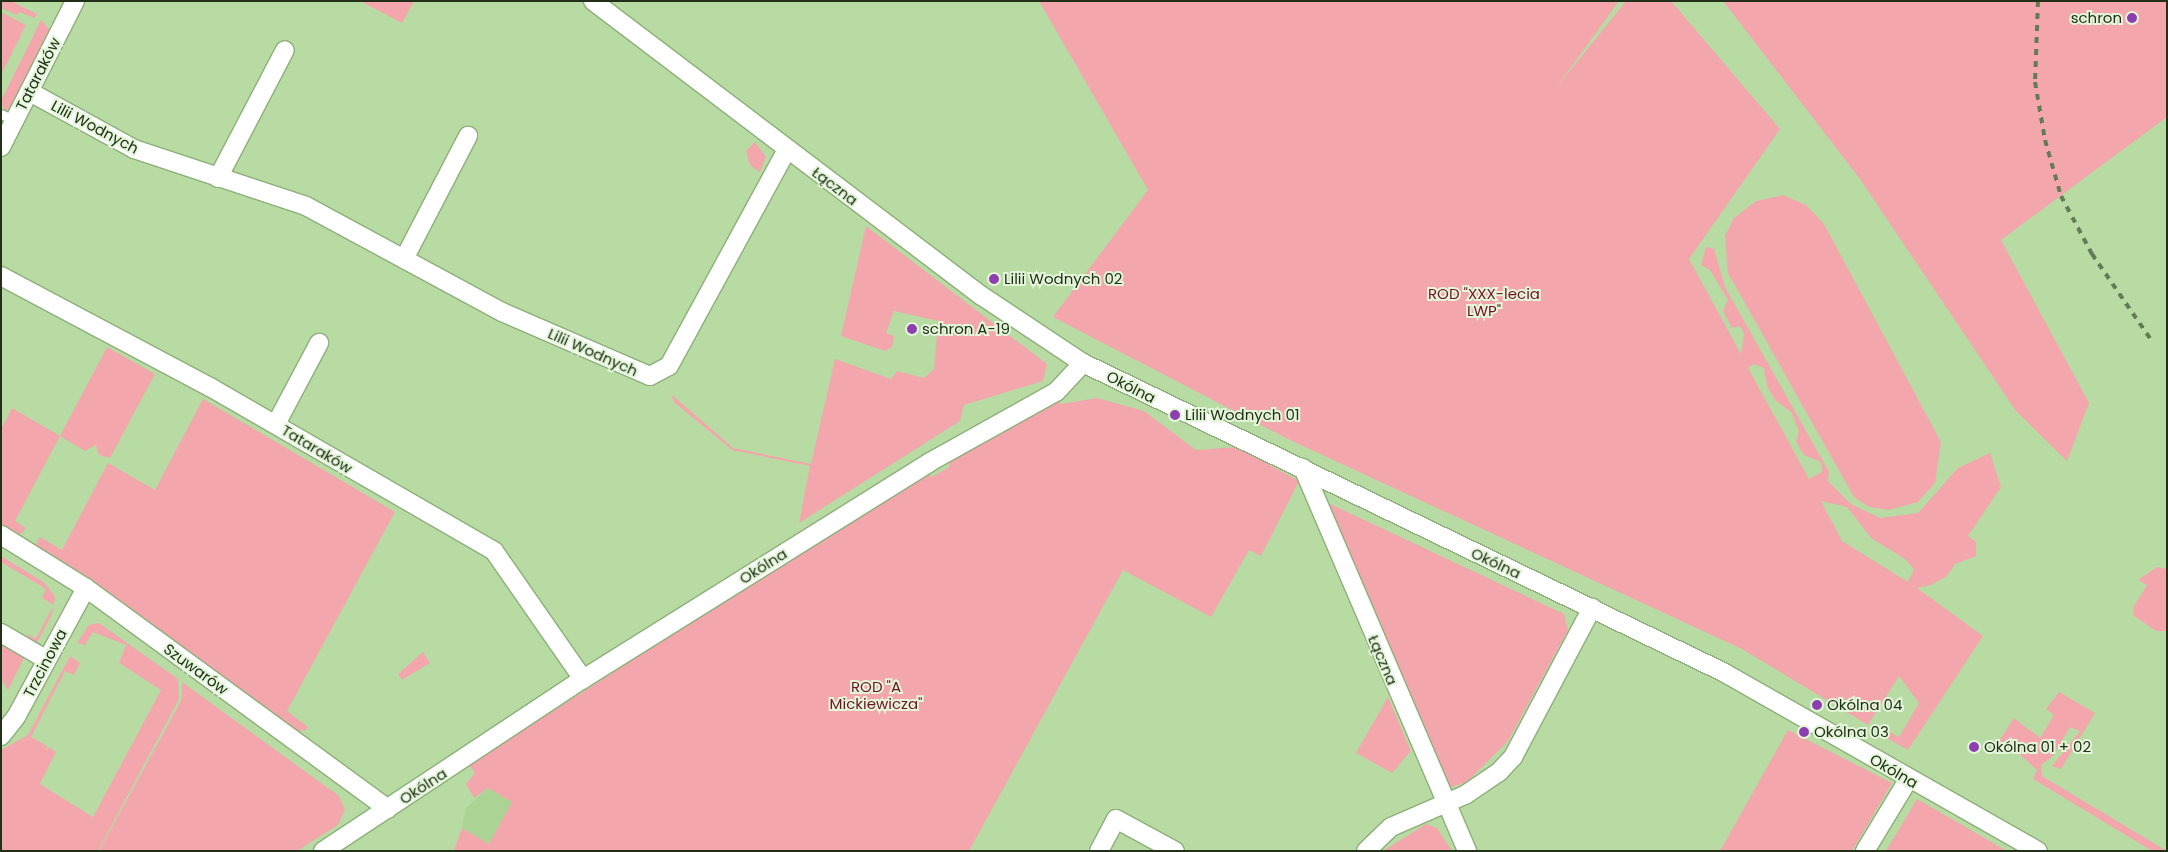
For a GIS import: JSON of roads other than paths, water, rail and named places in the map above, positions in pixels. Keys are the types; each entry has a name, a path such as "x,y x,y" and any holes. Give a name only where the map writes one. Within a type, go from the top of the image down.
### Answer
{"street":[{"name":"Tataraków","path":"1,147 8,117 30,92 75,1"},
{"name":"Łączna","path":"593,1 982,296 1083,363"},
{"path":"218,178 285,50"},
{"name":"Lilii Wodnych","path":"30,92 134,150 306,206 502,312 656,376 669,366 787,150"},
{"path":"404,259 468,136"},
{"name":"Tataraków","path":"1,276 276,424 494,551 583,679"},
{"path":"276,424 319,343"},
{"name":"Okólna","path":"323,851 583,679 930,462 1056,392 1083,363 1723,672 1908,780 2038,851"},
{"name":"Łączna","path":"1303,468 1443,802 1467,851"},
{"name":"Szuwarów","path":"1,534 86,588 388,809"},
{"name":"Trzcinowa","path":"1,736 47,660 86,588"},
{"path":"1366,851 1390,827 1483,785 1512,757 1592,608"},
{"path":"1,633 47,660"},
{"path":"1865,851 1908,780"},
{"path":"1099,851 1116,819 1175,851"}],"railway":[{"path":"2038,1 2035,82 2045,140 2061,196 2092,254 2151,340"}],"place":[{"name":"schron","path":"2132,18"},
{"name":"Lilii Wodnych 02","path":"994,279"},
{"name":"schron A-19","path":"912,329"},
{"name":"Lilii Wodnych 01","path":"1175,415"},
{"name":"Okólna 04","path":"1817,705"},
{"name":"Okólna 03","path":"1804,732"},
{"name":"Okólna 01 + 02","path":"1974,747"}],"park label":[{"name":"ROD \"XXX-lecia LWP\"","path":"1484,302"},
{"name":"ROD \"A Mickiewicza\"","path":"876,694"}]}
